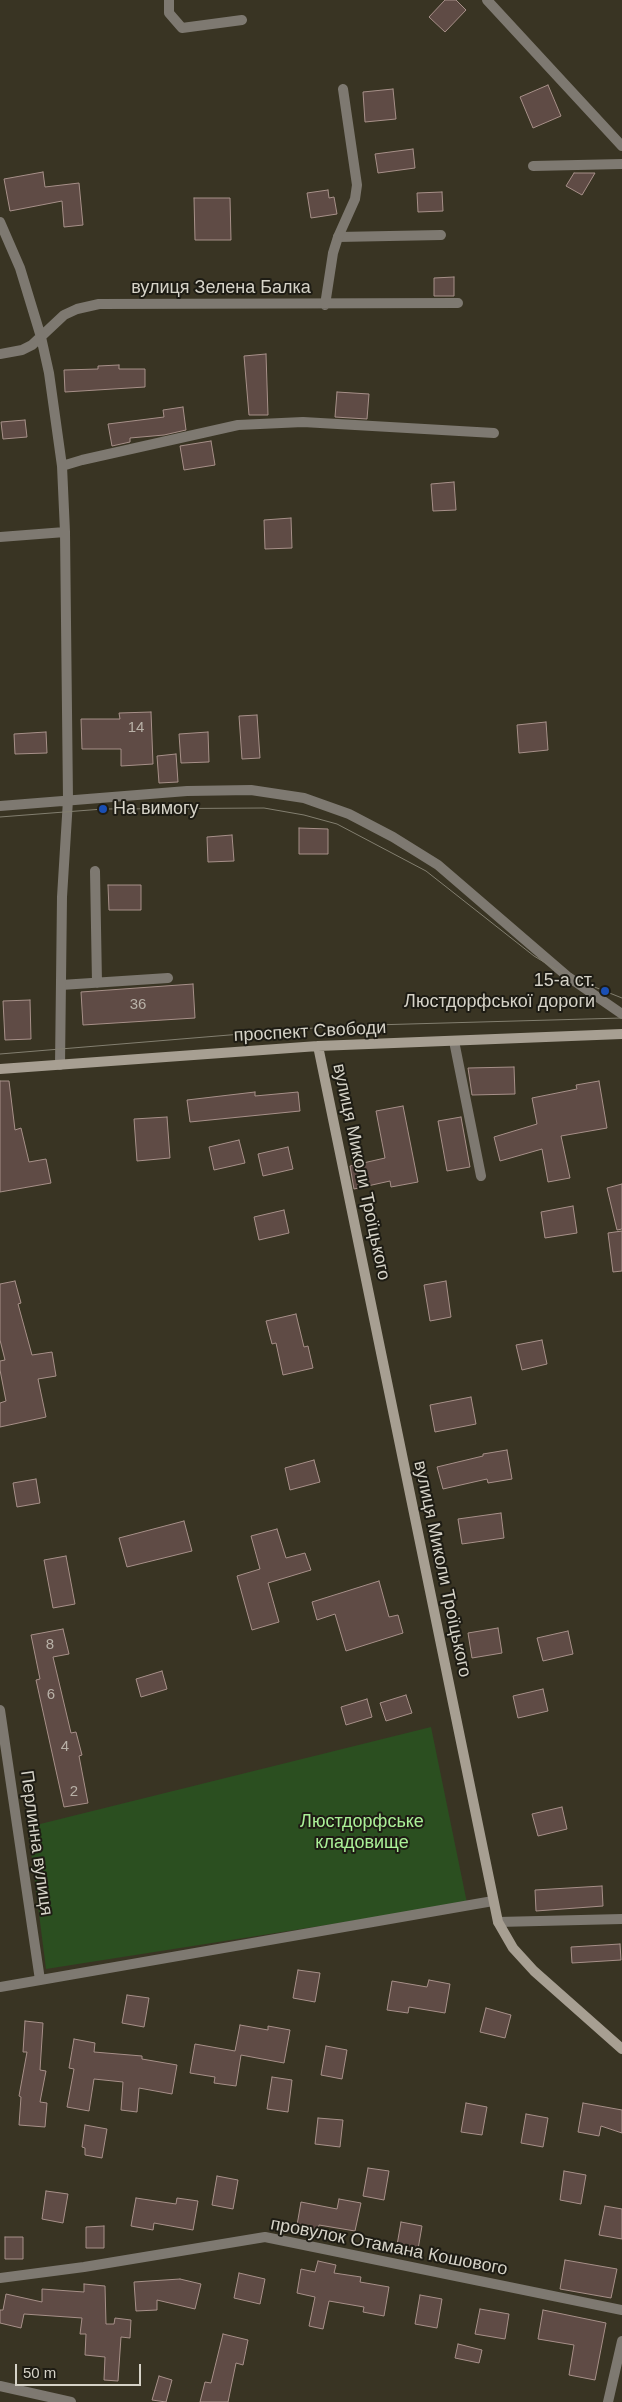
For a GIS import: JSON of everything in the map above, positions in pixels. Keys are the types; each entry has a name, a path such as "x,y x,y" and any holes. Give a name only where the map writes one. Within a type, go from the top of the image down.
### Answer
{"street":[{"path":"169,0 169,13 182,28 242,20"},
{"path":"487,0 622,146"},
{"path":"325,304 338,237 355,199 357,186 342,89"},
{"path":"533,166 622,164"},
{"path":"0,222 5,244 22,276 41,337 49,373 62,466 65,532 68,800 62,897 60,1065"},
{"path":"338,237 440,235"},
{"name":"вулиця Зелена Балка","path":"0,354 22,350 41,337 64,315 77,308 99,304 458,303"},
{"path":"62,466 238,425 304,422 494,433"},
{"path":"0,537 65,532"},
{"path":"0,806 187,791 251,790 304,798 349,814 393,837 438,865 567,976 622,1014"},
{"path":"95,871 97,983"},
{"path":"61,985 168,978"},
{"name":"проспект Свободи","path":"0,1069 318,1046 622,1034"},
{"path":"454,1041 481,1176"},
{"name":"вулиця Миколи Троїцького","path":"318,1046 498,1922 513,1948 534,1971 622,2049"},
{"name":"Перлинна вулиця","path":"0,1710 40,1980"},
{"path":"0,1988 493,1901"},
{"path":"498,1922 622,1919"},
{"name":"провулок Отамана Кошового","path":"0,2278 84,2267 265,2237 622,2310"},
{"path":"608,2402 622,2341"},
{"path":"0,2386 71,2402"}],"green space":[{"name":"Люстдорфське кладовище","path":"431,1727 467,1903 46,1969 28,1827"}],"building":[{"path":"445,0 456,0 466,10 445,32 429,17"},
{"path":"548,85 561,116 533,128 520,97"},
{"path":"393,89 396,119 365,122 363,92"},
{"path":"413,149 415,168 378,173 375,154"},
{"path":"43,172 45,187 79,183 83,225 64,227 62,201 10,211 4,179"},
{"path":"574,173 595,173 582,195 566,186"},
{"path":"328,190 329,198 334,197 337,214 311,218 307,193"},
{"path":"442,192 443,211 418,212 417,193"},
{"path":"194,198 230,198 231,240 195,240"},
{"path":"454,277 454,296 434,296 434,278"},
{"path":"266,354 268,415 249,415 244,356"},
{"path":"119,365 119,369 145,369 145,387 65,392 64,370 98,369 98,366"},
{"path":"337,392 369,394 367,419 335,417"},
{"path":"183,407 186,430 164,435 130,438 130,442 112,446 108,424 164,417 163,410"},
{"path":"25,420 27,437 3,439 1,422"},
{"path":"211,441 215,465 184,470 180,446"},
{"path":"454,482 456,510 433,511 431,484"},
{"path":"291,518 292,548 265,549 264,520"},
{"path":"151,712 153,764 121,766 121,749 82,749 81,719 120,719 119,713"},
{"path":"257,715 260,758 242,759 239,716"},
{"path":"546,722 548,750 519,753 517,725"},
{"path":"46,732 47,753 15,754 14,734"},
{"path":"208,732 209,762 181,763 179,734"},
{"path":"176,754 178,782 159,783 157,756"},
{"path":"299,828 328,829 328,854 299,854"},
{"path":"232,835 234,861 208,862 207,837"},
{"path":"108,885 141,885 141,910 109,910"},
{"path":"193,984 195,1018 83,1025 81,992"},
{"path":"30,1000 31,1039 5,1040 3,1001"},
{"path":"514,1067 515,1094 472,1095 468,1068"},
{"path":"0,1081 9,1081 15,1130 21,1128 29,1162 46,1159 51,1183 0,1192"},
{"path":"599,1081 607,1128 561,1136 570,1178 548,1182 542,1149 500,1161 494,1137 537,1124 532,1098 577,1089 576,1085"},
{"path":"255,1092 255,1096 298,1092 300,1111 190,1122 187,1100"},
{"path":"403,1106 418,1182 391,1187 390,1181 354,1189 350,1166 385,1158 376,1111"},
{"path":"167,1117 170,1158 137,1161 134,1119"},
{"path":"461,1117 470,1167 447,1171 438,1121"},
{"path":"239,1140 245,1163 214,1170 209,1147"},
{"path":"288,1147 293,1169 263,1176 258,1154"},
{"path":"622,1184 622,1229 617,1230 607,1188"},
{"path":"573,1206 577,1233 545,1238 541,1212"},
{"path":"284,1210 289,1233 259,1240 254,1217"},
{"path":"622,1231 622,1271 613,1272 608,1233"},
{"path":"15,1281 21,1303 18,1304 32,1355 52,1352 56,1376 38,1379 46,1417 0,1427 0,1403 6,1401 0,1370 0,1361 5,1360 0,1340 0,1284"},
{"path":"446,1281 451,1317 430,1321 424,1285"},
{"path":"296,1314 304,1347 308,1346 313,1368 283,1375 276,1343 272,1344 266,1321"},
{"path":"542,1340 547,1364 522,1370 516,1345"},
{"path":"471,1397 476,1424 435,1432 430,1405"},
{"path":"507,1450 512,1479 488,1483 487,1479 443,1489 437,1467 483,1456 483,1454"},
{"path":"314,1460 320,1482 290,1490 285,1468"},
{"path":"36,1479 40,1503 17,1507 13,1483"},
{"path":"501,1513 504,1538 462,1544 458,1519"},
{"path":"184,1521 192,1551 127,1567 119,1538"},
{"path":"277,1529 286,1558 305,1553 311,1570 268,1583 279,1622 252,1630 237,1576 260,1569 251,1536"},
{"path":"66,1556 75,1604 53,1608 44,1560"},
{"path":"379,1581 389,1617 398,1615 403,1633 346,1651 335,1614 317,1620 312,1602"},
{"path":"498,1628 502,1653 472,1658 468,1633"},
{"path":"63,1629 69,1654 53,1657 71,1733 76,1732 82,1755 79,1756 88,1803 64,1807 36,1680 40,1679 31,1635"},
{"path":"568,1631 573,1654 543,1661 537,1638"},
{"path":"162,1671 167,1689 141,1697 136,1679"},
{"path":"543,1689 548,1711 518,1718 513,1696"},
{"path":"406,1695 412,1713 386,1721 380,1703"},
{"path":"367,1699 372,1717 346,1725 341,1707"},
{"path":"562,1807 567,1829 538,1836 532,1814"},
{"path":"602,1886 603,1906 536,1911 535,1890"},
{"path":"620,1944 621,1960 572,1963 571,1947"},
{"path":"298,1970 320,1973 315,2002 293,1998"},
{"path":"429,1980 450,1984 445,2013 409,2007 408,2013 387,2010 392,1981 427,1987"},
{"path":"127,1995 149,1998 144,2027 122,2023"},
{"path":"486,2008 511,2015 505,2038 480,2032"},
{"path":"25,2021 43,2023 40,2070 46,2071 40,2102 47,2103 45,2127 19,2125 21,2097 19,2096 27,2052 23,2052"},
{"path":"240,2025 268,2030 268,2026 290,2030 284,2063 241,2055 236,2086 214,2083 215,2077 190,2073 195,2044 235,2051"},
{"path":"74,2039 95,2043 94,2052 142,2056 142,2059 177,2065 172,2094 139,2088 137,2112 121,2110 123,2082 94,2079 89,2111 67,2107 74,2069 69,2068"},
{"path":"326,2046 347,2050 342,2079 321,2075"},
{"path":"272,2077 292,2080 288,2112 267,2109"},
{"path":"466,2103 487,2107 482,2135 461,2132"},
{"path":"583,2103 622,2110 622,2133 601,2126 599,2136 578,2132"},
{"path":"526,2114 548,2118 543,2147 521,2143"},
{"path":"318,2118 343,2120 340,2147 315,2144"},
{"path":"85,2125 107,2129 102,2158 85,2155 85,2148 82,2147"},
{"path":"368,2168 389,2171 384,2200 363,2196"},
{"path":"564,2171 586,2175 581,2204 560,2200"},
{"path":"217,2176 238,2180 233,2209 212,2205"},
{"path":"46,2191 68,2194 63,2223 42,2219"},
{"path":"136,2198 176,2204 177,2198 198,2201 193,2230 154,2223 153,2230 131,2226"},
{"path":"339,2199 361,2203 355,2231 319,2225 317,2235 296,2231 301,2202 337,2209"},
{"path":"605,2206 622,2209 622,2239 599,2235"},
{"path":"401,2222 422,2226 417,2255 396,2251"},
{"path":"104,2226 104,2248 86,2248 86,2227"},
{"path":"5,2237 23,2237 23,2259 5,2259"},
{"path":"565,2260 617,2269 611,2298 560,2289"},
{"path":"318,2261 336,2265 334,2273 361,2277 360,2282 389,2287 384,2316 363,2312 364,2307 329,2301 323,2329 309,2326 315,2297 297,2293 301,2269 315,2272"},
{"path":"239,2273 265,2279 260,2304 234,2298"},
{"path":"180,2279 201,2284 195,2309 157,2300 157,2310 136,2311 134,2282"},
{"path":"84,2284 105,2286 106,2324 114,2324 115,2318 131,2320 130,2338 121,2337 118,2381 104,2380 105,2357 85,2355 86,2334 80,2334 82,2318 24,2314 21,2328 0,2323 0,2310 3,2310 6,2294 42,2302 42,2289 84,2292"},
{"path":"420,2295 442,2299 437,2328 415,2324"},
{"path":"480,2309 509,2314 505,2339 475,2334"},
{"path":"543,2310 606,2323 595,2380 569,2375 574,2345 538,2339"},
{"path":"223,2334 248,2340 243,2365 236,2363 228,2402 200,2402 205,2382 211,2383"},
{"path":"458,2344 482,2350 479,2363 455,2358"},
{"path":"159,2376 172,2380 166,2402 152,2400"}],"tram line":[{"path":"0,817 103,809 264,808 304,815 337,824 426,871 534,956 567,976 622,998"},
{"path":"0,1054 338,1026 622,1018"}],"place":[{"name":"На вимогу","path":"103,809"},
{"name":"15-а ст. Люстдорфської дороги","path":"605,991"}]}
